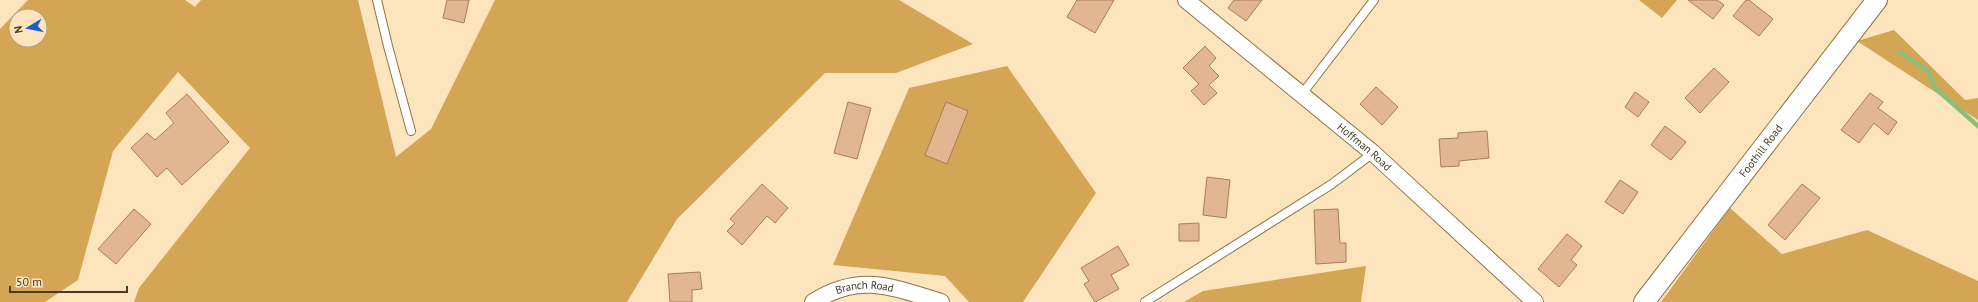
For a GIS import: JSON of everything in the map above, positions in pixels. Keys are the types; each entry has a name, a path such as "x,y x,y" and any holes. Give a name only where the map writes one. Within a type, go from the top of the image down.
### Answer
{"street":[{"name":"Hoffman Road","path":"1186,0 1373,153 1535,302"},
{"name":"Foothill Road","path":"1644,302 1877,0"},
{"name":"Branch Road","path":"813,302 830,292 859,284 878,285 941,302"}],"lane":[{"path":"377,0 411,131"},
{"path":"1302,94 1374,0"},
{"path":"1145,302 1332,184 1373,153"}],"shaded area":[{"path":"28,0 185,0 195,7 201,0 358,0 396,157 431,129 495,0 899,0 973,44 896,73 825,73 677,219 627,302 134,302 139,288 250,148 178,72 113,151 78,280 45,302 0,302 0,29 8,21 8,48 48,48 48,8 20,8"},
{"path":"1639,0 1677,0 1662,18"},
{"path":"1894,30 1965,100 1978,98 1978,120 1857,41"},
{"path":"1007,66 1096,193 1023,302 969,302 945,276 833,265 909,88"},
{"path":"1730,208 1782,254 1867,230 1978,281 1978,302 1661,302"},
{"path":"1366,266 1361,302 1184,302 1203,291"}],"building":[{"path":"447,0 469,0 464,23 443,18"},
{"path":"1077,0 1114,0 1095,33 1067,17"},
{"path":"1234,0 1262,0 1246,21 1228,8"},
{"path":"1688,0 1717,0 1724,5 1713,19"},
{"path":"1746,0 1749,0 1773,19 1759,36 1733,16"},
{"path":"1205,46 1216,58 1209,66 1219,76 1209,85 1217,93 1204,105 1191,91 1199,84 1183,68"},
{"path":"1714,68 1729,82 1700,113 1685,98"},
{"path":"1376,87 1398,107 1382,125 1360,104"},
{"path":"1635,92 1649,102 1638,117 1625,107"},
{"path":"1870,93 1883,102 1878,108 1897,122 1888,135 1874,123 1859,143 1841,130"},
{"path":"187,94 229,142 182,185 167,168 157,177 131,148 147,133 155,140 174,123 166,113"},
{"path":"848,102 871,108 857,159 834,153"},
{"path":"946,102 968,111 947,164 925,155"},
{"path":"1665,126 1686,142 1671,160 1651,145"},
{"path":"1487,131 1489,158 1459,161 1459,166 1441,167 1439,139 1458,138 1458,133"},
{"path":"1207,177 1230,180 1226,218 1203,215"},
{"path":"1620,180 1638,192 1623,214 1605,202"},
{"path":"762,184 788,208 775,223 767,216 742,245 727,231 735,223 730,219"},
{"path":"1802,184 1820,198 1785,240 1768,225"},
{"path":"134,209 151,224 116,264 98,249"},
{"path":"1338,209 1340,243 1346,243 1346,262 1316,264 1314,210"},
{"path":"1199,223 1199,241 1179,241 1179,224"},
{"path":"1567,234 1582,246 1571,260 1577,265 1559,287 1538,269"},
{"path":"1118,246 1129,265 1111,275 1119,289 1095,302 1084,284 1089,281 1081,268"},
{"path":"700,272 702,289 692,290 692,302 670,302 668,274"}],"waterway":[{"path":"1900,52 1928,71 1935,88 1978,126"}]}
